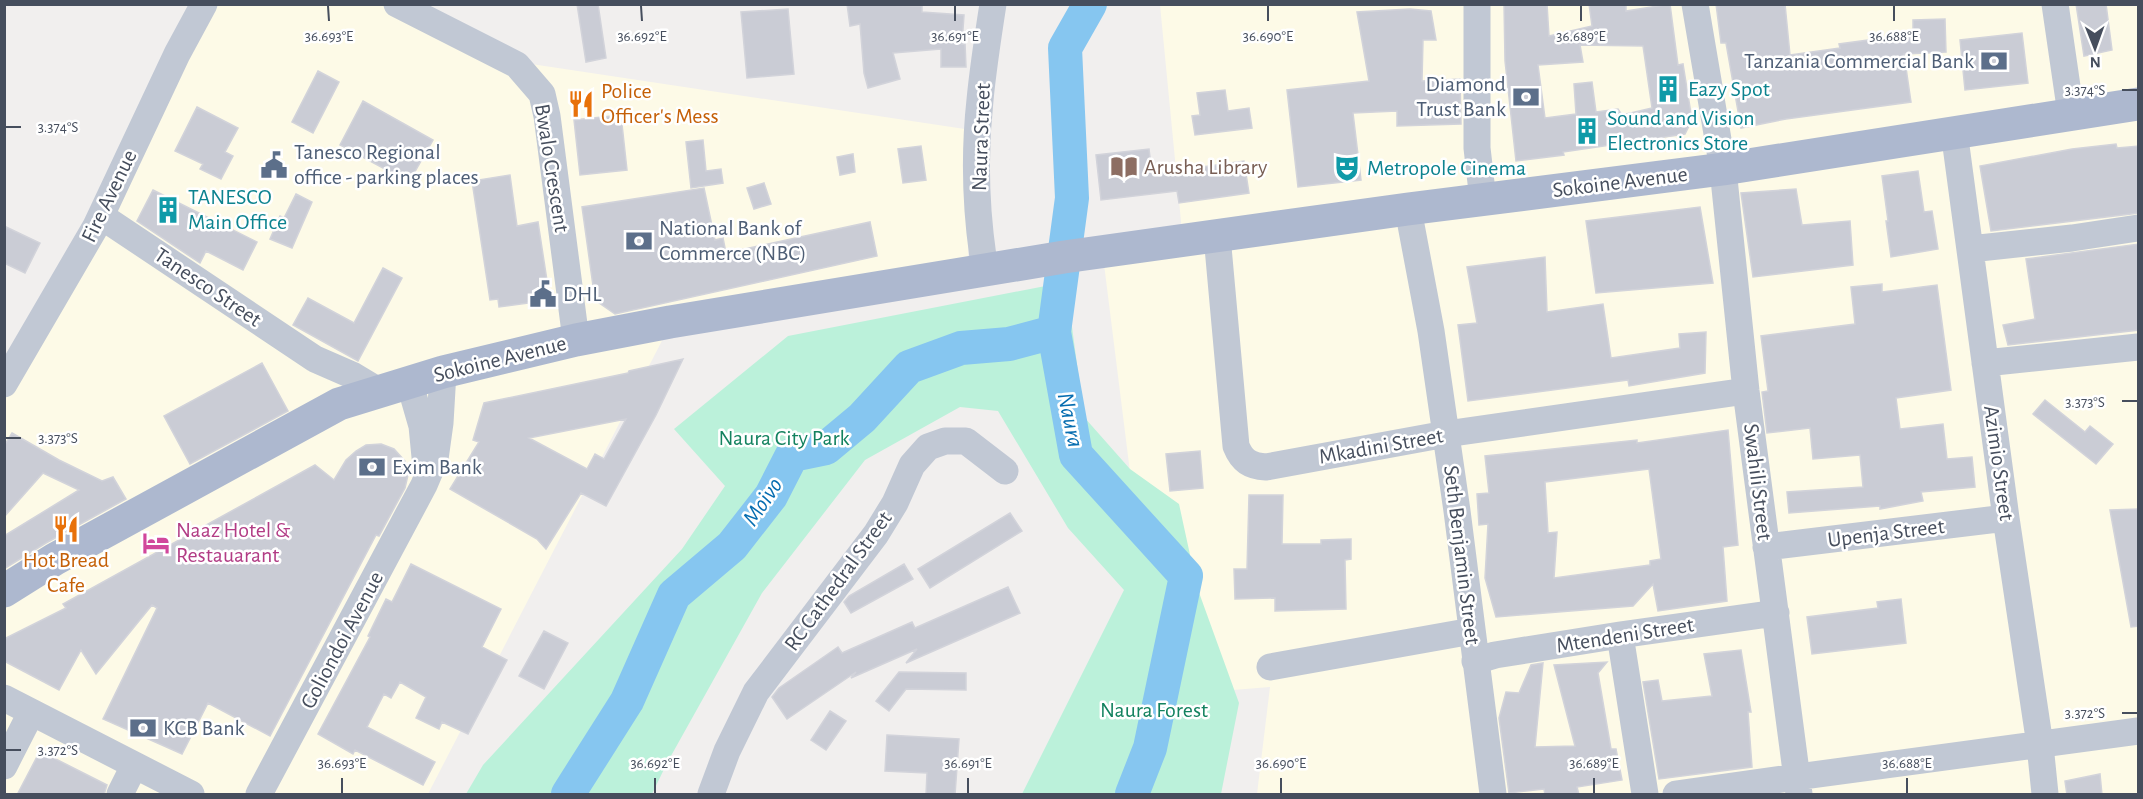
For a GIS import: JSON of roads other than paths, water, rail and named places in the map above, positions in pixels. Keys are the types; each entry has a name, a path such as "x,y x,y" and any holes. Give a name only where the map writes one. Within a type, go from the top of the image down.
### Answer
{"main road":[{"name":"Sokoine Avenue","path":"4,591 55,559 339,404 443,372 576,340 670,322 1053,258 1408,209 1723,169 2139,104"}],"street":[{"name":"Fire Avenue","path":"4,384 101,216 177,54 204,4"},
{"name":"Bwalo Crescent","path":"397,4 517,65 542,94 547,116 576,340"},
{"name":"Naura Street","path":"985,270 980,240 979,102 993,4"},
{"path":"1477,4 1477,148 1483,200"},
{"name":"Swahili Street","path":"1695,4 1723,169 1746,391 1798,786"},
{"path":"2055,4 2071,114"},
{"name":"Azimio Street","path":"1954,132 2006,518 2040,745 2045,795"},
{"name":"Seth Benjamin Street","path":"1408,209 1431,331 1446,434 1493,795"},
{"name":"Tanesco Street","path":"101,216 315,358 354,376 394,386"},
{"path":"1970,249 2139,228"},
{"name":"Mkadini Street","path":"1217,236 1236,446 1246,463 1266,467 1446,434 1746,391"},
{"path":"1985,363 2139,347"},
{"path":"315,358 339,404"},
{"name":"Goliondoi Avenue","path":"259,795 424,485 436,450 443,372"},
{"path":"394,386 422,426 425,458 424,485"},
{"name":"RC Cathedral Street","path":"711,795 727,751 756,692 876,534 895,503 912,465 928,447 945,441 966,441 1005,471"},
{"name":"Upenja Street","path":"1766,548 2006,518"},
{"name":"Mtendeni Street","path":"1475,661 1495,655 1620,635 1776,613"},
{"path":"1270,667 1472,632"},
{"path":"1620,635 1645,795"},
{"path":"4,698 190,795"},
{"path":"4,766 32,713"},
{"path":"1676,795 1798,786 2040,745 2139,731"},
{"path":"120,795 134,766"}],"waterway":[{"name":"Naura","path":"1090,4 1065,48 1072,198 1054,332 1076,455 1186,576 1150,748 1132,794"},
{"name":"Moivo","path":"568,794 627,701 674,595 732,546 771,496 792,455 826,448 862,418 909,367 961,348 1009,344 1054,332"}],"place":[{"name":"Tanzania Commercial Bank","path":"1994,61"},
{"name":"Eazy Spot","path":"1668,89"},
{"name":"Diamond Trust Bank","path":"1526,97"},
{"name":"Police Officer's Mess","path":"581,104"},
{"name":"Sound and Vision Electronics Store","path":"1587,131"},
{"name":"Tanesco Regional office - parking places","path":"274,165"},
{"name":"Arusha Library","path":"1124,167"},
{"name":"Metropole Cinema","path":"1347,168"},
{"name":"TANESCO Main Office","path":"168,210"},
{"name":"National Bank of Commerce (NBC)","path":"639,241"},
{"name":"DHL","path":"543,294"},
{"name":"Exim Bank","path":"372,467"},
{"name":"Hot Bread Cafe","path":"66,529"},
{"name":"Naaz Hotel & Restauarant","path":"156,543"},
{"name":"KCB Bank","path":"143,728"}],"park label":[{"name":"Naura City Park","path":"784,438"},
{"name":"Naura Forest","path":"1154,710"}]}
